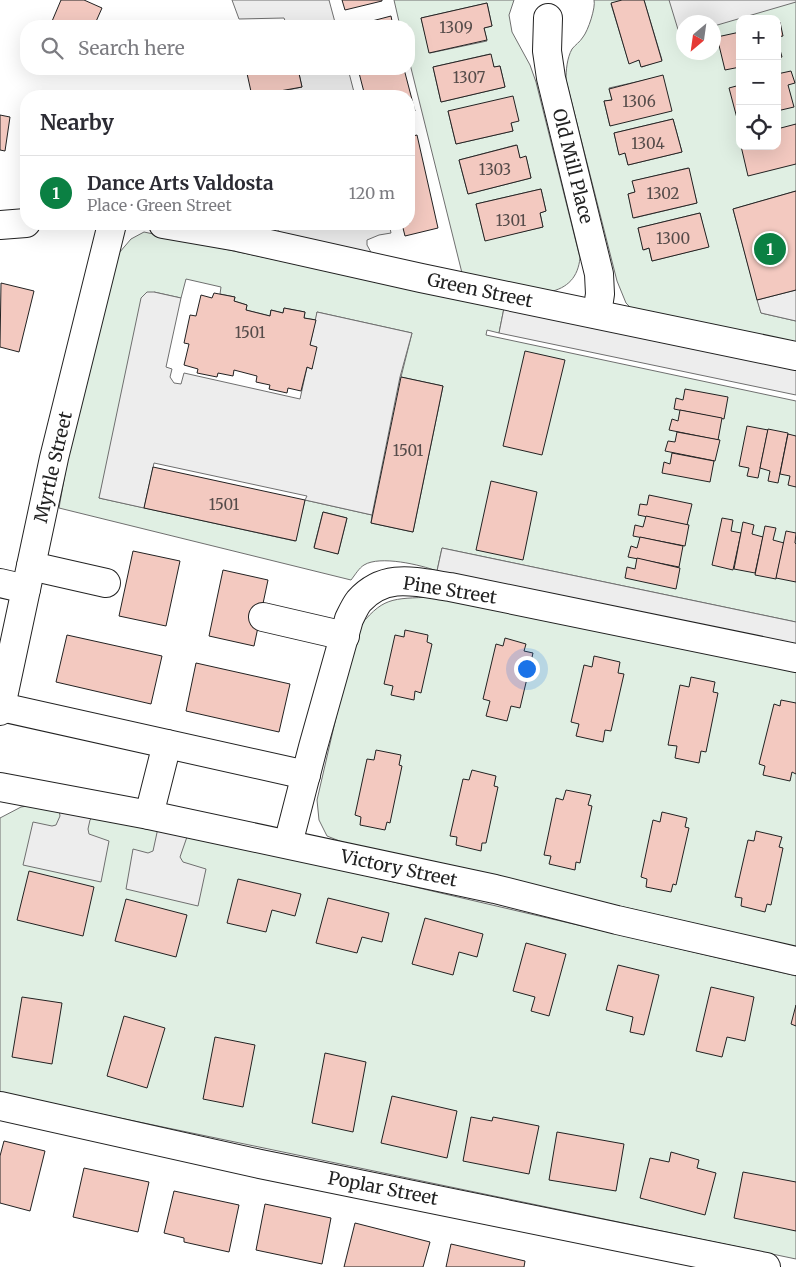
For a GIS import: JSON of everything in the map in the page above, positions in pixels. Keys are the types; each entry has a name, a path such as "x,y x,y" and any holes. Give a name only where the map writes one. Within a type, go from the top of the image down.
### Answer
{"street":[{"name":"Old Mill Place","path":"548,18 548,51 551,78 599,274 600,294 597,314"},
{"path":"0,225 20,223"},
{"name":"Myrtle Street","path":"0,709 54,458 111,230"},
{"name":"Green Street","path":"198,230 796,356"},
{"path":"0,583 29,578 106,583"},
{"name":"Pine Street","path":"288,844 350,619 358,602 380,584 404,580 450,587 796,658"},
{"path":"263,618 345,636"},
{"path":"0,709 306,775"},
{"path":"149,815 167,744"},
{"name":"Victory Street","path":"0,787 149,815 495,889 617,920 796,961"},
{"name":"Poplar Street","path":"0,1106 260,1164 766,1267"}],"green space":[{"path":"394,0 514,0 509,15 512,32 530,65 536,82 580,258 577,271 571,281 562,288 549,292 462,273 413,75 415,75 415,20 399,20","holes":["487,3 492,26 484,28 487,41 430,53 421,18","490,54 494,67 500,66 505,87 441,102 433,67","448,111 511,123 513,131 456,144","516,145 520,158 526,157 531,178 468,194 459,160","541,189 546,211 540,213 543,227 485,240 476,204"]},
{"path":"594,0 622,0 611,4 629,63 639,60 642,67 662,60 644,0 796,0 796,191 733,209 761,313 796,321 796,345 631,308 626,303 617,281 566,80 570,53 582,39 593,13","holes":["663,76 610,126 604,101 612,100 609,88","673,119 682,152 628,165 625,153 619,154 614,133","688,168 697,203 634,218 628,194 635,192 633,181","700,213 708,247 652,261 649,248 644,250 638,228"]},
{"path":"144,232 504,308 499,333 487,330 486,335 796,401 796,622 442,548 437,571 411,564 380,561 364,565 351,580 59,508 72,434 119,253 131,239","holes":["186,279 221,287 220,294 235,297 234,301 247,305 246,310 270,316 271,310 283,313 284,308 305,312 304,318 316,320 317,312 412,333 401,377 443,386 413,532 371,523 372,515 305,500 295,541 99,498 154,292 181,298","323,512 347,518 338,554 314,547"]},
{"path":"433,597 796,672 796,947 342,842 327,836 319,820 317,800 356,631 381,605 397,599"},
{"path":"51,802 796,976 796,1259 0,1093 0,818 21,807"}],"shaded area":[{"path":"232,0 329,0 334,20 285,20 284,18 239,19"},
{"path":"669,0 796,0 796,2 752,15 736,15 736,20 721,24 721,15 676,15 676,23"},
{"path":"299,75 350,75 353,90 288,90 302,87"},
{"path":"278,230 390,230 391,233 367,240 367,245 372,254 277,233"},
{"path":"796,290 796,321 761,313 757,300"},
{"path":"147,292 181,298 166,367 172,369 170,377 174,383 181,384 184,373 300,399 307,367 312,369 310,345 317,312 412,333 400,377 372,515 305,500 307,496 154,463 144,508 99,498 141,298"},
{"path":"504,308 796,369 796,395 499,333"},
{"path":"442,548 796,622 796,645 437,571"},
{"path":"58,804 97,813 90,820 89,834 109,841 101,882 23,865 33,822 52,826 56,825 60,816"},
{"path":"158,828 188,834 180,857 183,862 206,869 198,906 126,889 133,849 148,853 153,851"}],"building":[{"path":"61,0 84,0 102,8 97,20 53,20"},
{"path":"342,0 382,0 382,1 345,10"},
{"path":"622,0 644,0 662,61 641,67 639,60 629,64 611,3"},
{"path":"487,3 492,26 484,28 487,40 429,53 421,18"},
{"path":"391,16 392,20 376,20"},
{"path":"736,33 736,68 725,70 721,54 721,36"},
{"path":"491,54 494,67 500,66 505,87 441,102 433,67"},
{"path":"791,71 795,83 788,85 794,107 781,110 781,105 781,73"},
{"path":"247,75 299,75 302,87 285,90 251,90"},
{"path":"360,75 406,75 410,90 363,90"},
{"path":"663,75 672,111 610,126 604,101 612,100 609,89"},
{"path":"736,86 736,114 729,88"},
{"path":"513,96 519,121 511,123 513,131 456,144 448,111"},
{"path":"0,115 10,117 5,151 0,150"},
{"path":"673,119 682,152 628,165 625,153 619,155 614,133"},
{"path":"796,124 796,164 748,176 742,150 781,150 781,128"},
{"path":"417,135 438,228 405,236 404,230 415,230 415,136"},
{"path":"517,145 520,158 526,156 531,178 468,194 459,160"},
{"path":"689,168 697,203 633,218 628,194 635,192 632,181"},
{"path":"541,189 546,211 540,213 543,227 485,241 476,204"},
{"path":"796,191 796,290 757,300 733,209"},
{"path":"700,213 709,247 652,261 649,248 643,250 638,228"},
{"path":"1,283 34,291 19,352 0,347"},
{"path":"214,293 235,297 234,301 247,305 246,310 270,316 271,310 283,313 284,308 305,312 304,318 316,320 310,345 317,347 312,369 307,367 301,391 288,388 287,393 269,389 270,385 256,382 257,376 234,370 233,376 218,373 217,377 197,373 198,369 184,365 189,344 184,343 190,315 196,316 201,295 212,298"},
{"path":"525,351 565,360 542,455 503,446"},
{"path":"401,377 443,386 413,532 371,523"},
{"path":"685,389 728,397 724,419 674,409 676,398 683,400"},
{"path":"680,410 722,418 718,440 669,430 672,419 678,421"},
{"path":"747,426 768,430 758,478 747,476 749,468 739,466"},
{"path":"768,429 788,433 778,483 768,481 770,471 760,468"},
{"path":"677,432 720,440 715,461 665,451 668,441 675,442"},
{"path":"788,434 796,436 796,487 788,485 790,476 780,474"},
{"path":"672,453 714,461 710,482 662,473 664,462 670,464"},
{"path":"153,467 305,500 296,541 144,508"},
{"path":"491,481 537,492 523,560 476,550"},
{"path":"649,495 692,504 687,525 638,515 640,504 647,505"},
{"path":"323,512 347,518 338,554 314,548"},
{"path":"646,516 689,525 685,546 633,536 635,525 643,527"},
{"path":"722,518 733,520 731,531 741,533 733,570 712,565"},
{"path":"743,522 754,525 752,534 763,537 755,573 734,569"},
{"path":"765,526 776,528 773,540 784,543 776,579 755,575"},
{"path":"786,531 796,533 796,582 776,578"},
{"path":"640,537 683,546 679,567 628,557 631,546 637,548"},
{"path":"133,551 180,561 166,626 119,616"},
{"path":"637,558 680,568 676,589 625,578 627,567 635,569"},
{"path":"223,570 268,580 254,646 209,636"},
{"path":"405,630 428,635 427,642 432,644 421,693 415,691 414,700 391,695 393,686 384,684 395,635 404,637"},
{"path":"67,635 162,656 151,704 56,682"},
{"path":"505,638 526,644 524,651 533,653 520,708 511,706 507,721 486,716 490,701 483,699 496,644 503,646"},
{"path":"594,656 620,662 618,673 624,674 611,731 605,730 603,742 576,736 579,724 571,722 584,665 592,667"},
{"path":"196,663 290,684 279,732 186,711"},
{"path":"691,677 715,682 713,692 718,693 706,752 701,751 699,763 675,758 677,746 668,745 680,685 689,687"},
{"path":"781,700 796,703 796,774 792,772 790,781 763,775 765,766 759,764 774,704 780,706"},
{"path":"376,750 401,755 399,765 402,766 390,823 387,822 385,830 360,825 361,817 355,815 367,759 374,760"},
{"path":"472,770 496,776 494,786 498,787 486,843 482,843 481,851 456,845 457,837 450,836 463,779 469,780"},
{"path":"566,790 591,795 588,805 592,806 580,863 576,862 575,870 549,864 551,856 544,855 556,798 563,800"},
{"path":"662,812 687,818 685,827 689,828 676,885 673,884 671,892 646,887 647,879 641,877 653,820 660,822"},
{"path":"756,831 782,837 779,847 783,848 771,905 767,904 765,912 741,906 742,898 735,897 748,840 754,841"},
{"path":"29,871 94,887 83,936 17,920"},
{"path":"238,879 301,894 295,916 272,910 266,932 227,923"},
{"path":"328,898 389,913 382,942 362,937 357,953 316,943"},
{"path":"126,899 187,915 176,957 115,941"},
{"path":"425,918 483,934 477,957 459,952 453,975 412,964"},
{"path":"526,943 566,954 549,1016 531,1011 535,997 513,991"},
{"path":"618,965 659,975 644,1035 630,1032 633,1017 606,1010"},
{"path":"711,987 754,997 745,1041 727,1037 722,1057 696,1051"},
{"path":"22,997 62,1003 52,1064 12,1057"},
{"path":"796,1005 796,1026 791,1024"},
{"path":"124,1016 165,1028 147,1088 107,1076"},
{"path":"215,1037 255,1045 243,1107 203,1099"},
{"path":"325,1053 366,1062 353,1132 312,1123"},
{"path":"392,1096 457,1111 447,1158 381,1143"},
{"path":"471,1117 492,1121 493,1117 539,1126 529,1174 463,1161"},
{"path":"557,1132 624,1144 616,1191 549,1180"},
{"path":"4,1141 45,1151 30,1211 0,1203 0,1156"},
{"path":"671,1152 699,1160 697,1168 716,1173 705,1215 640,1198 650,1158 669,1162"},
{"path":"84,1168 149,1182 138,1232 73,1217"},
{"path":"743,1172 796,1182 796,1231 734,1218"},
{"path":"174,1191 239,1205 229,1252 184,1242 184,1238 164,1233"},
{"path":"265,1204 331,1218 322,1264 256,1250"},
{"path":"355,1223 430,1242 423,1267 344,1267"},
{"path":"451,1244 525,1261 524,1267 446,1267"}],"place":[{"name":"Dance Arts Valdosta","path":"770,249"}]}
